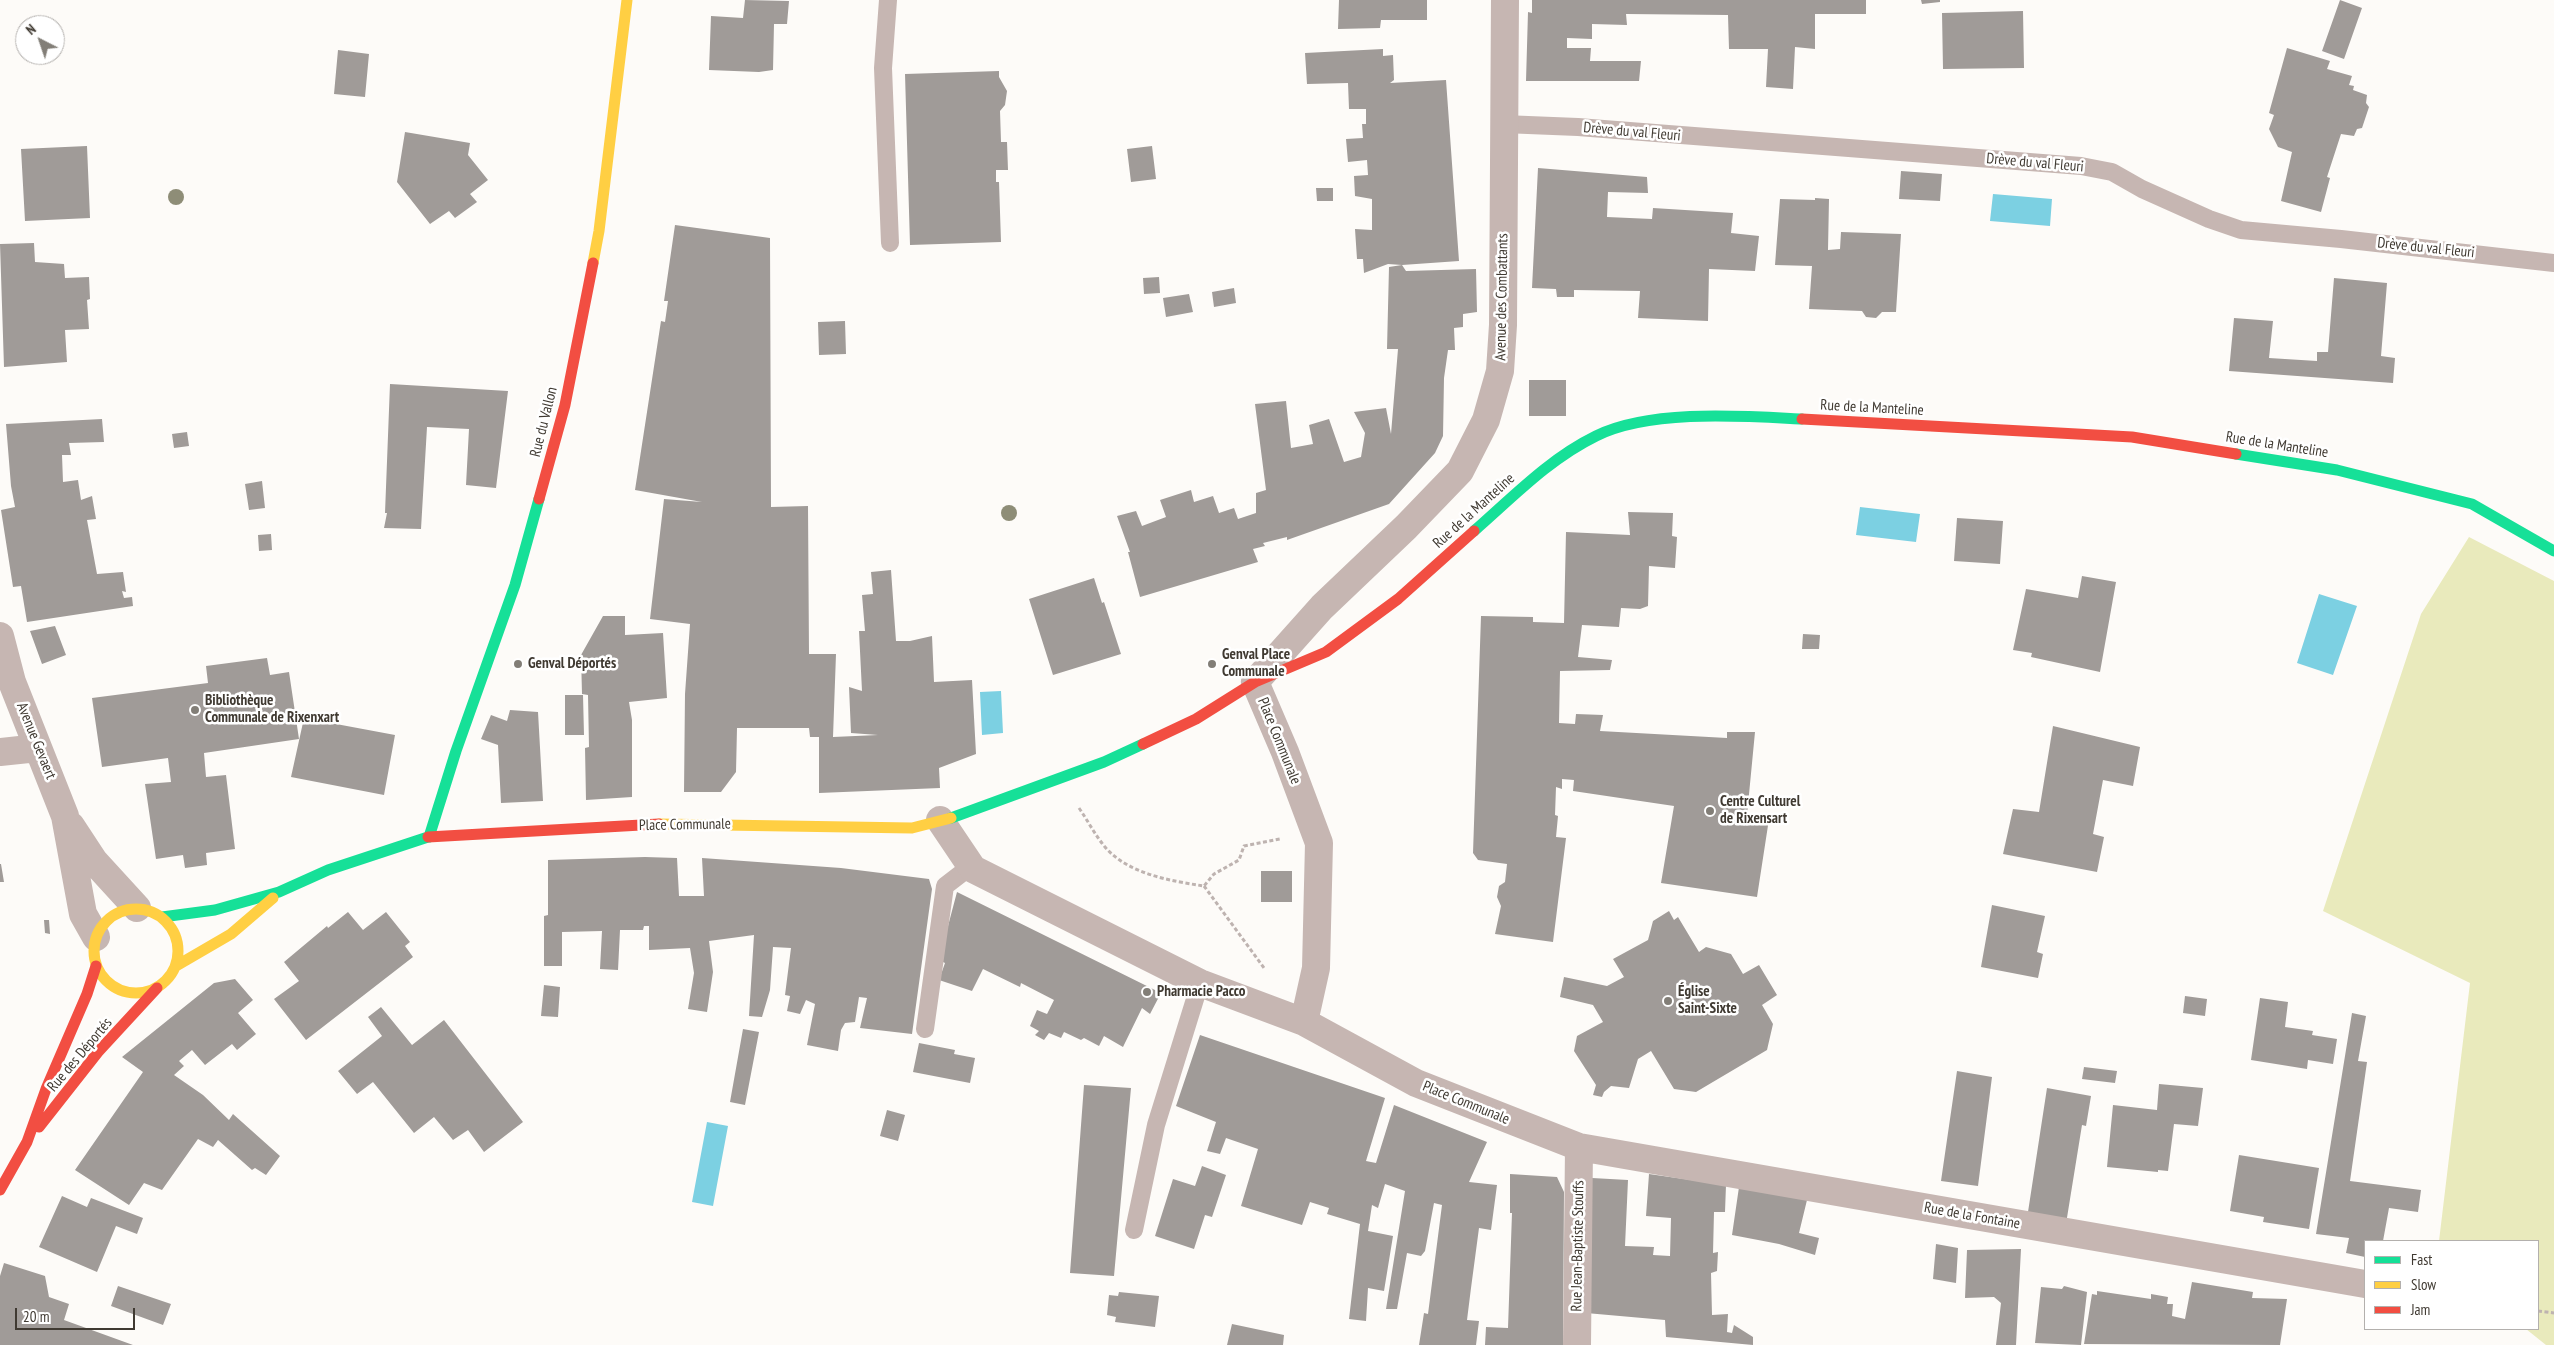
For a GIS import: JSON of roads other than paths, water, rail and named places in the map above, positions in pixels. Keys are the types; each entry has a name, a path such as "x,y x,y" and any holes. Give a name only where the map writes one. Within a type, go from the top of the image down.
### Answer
{"street":[{"name":"Rue du Vallon","path":"429,837 456,751 515,585 565,405 598,231 627,0"},
{"name":"Avenue des Combattants","path":"1255,682 1322,607 1406,527 1460,471 1486,420 1500,371 1503,325 1505,0"},
{"name":"Rue de la Manteline","path":"1255,682 1326,652 1398,600 1548,465 1598,435 1642,421 1731,415 2132,437 2337,470 2472,504 2553,548"},
{"name":"Avenue Gevaert","path":"0,636 12,682 65,816 94,861 149,912"},
{"name":"Place Communale","path":"279,892 328,870 429,837 673,823 912,828 969,813 1104,762 1196,719 1255,682 1285,752 1319,843 1316,968 1304,1022"},
{"path":"0,752 38,748"},
{"name":"Avenue Gevaert","path":"65,816 82,914 96,937"},
{"name":"Place Communale","path":"940,820 973,870 1200,983 1304,1022 1416,1083 1579,1148"},
{"path":"149,912 171,927 177,938 176,966 168,979 157,988 129,993 115,988 104,978 96,966 93,952 96,937 102,925 112,916 123,910 149,912 215,910 279,892"},
{"path":"176,966 231,934 279,892"},
{"name":"Rue des Déportés","path":"27,1142 46,1089 87,994 96,966"},
{"name":"Rue des Déportés","path":"0,1190 27,1142 98,1052 157,988"},
{"name":"Rue de la Fontaine","path":"1579,1148 2364,1284"},
{"name":"Rue Jean-Baptiste Stouffs","path":"1577,1345 1579,1148"}],"lane":[{"path":"888,0 883,68 890,243"},
{"name":"Drève du val Fleuri","path":"1503,124 1578,127 2081,166 2112,172 2142,189 2200,216 2241,230 2554,263"},
{"path":"925,1029 944,886 971,866"},
{"path":"1134,1230 1156,1125 1200,983"}],"water":[{"path":"1993,194 2052,199 2050,226 1990,221"},
{"path":"1860,507 1920,514 1916,542 1856,535"},
{"path":"2319,594 2357,606 2333,675 2297,663"},
{"path":"1001,691 1003,733 982,735 980,692"},
{"path":"707,1122 728,1126 713,1206 692,1202"}],"place":[{"name":"Genval Déportés","path":"518,664"},
{"name":"Genval Place Communale","path":"1212,664"},
{"name":"Bibliothèque Communale de Rixenxart","path":"195,710"},
{"name":"Centre Culturel de Rixensart","path":"1710,811"},
{"name":"Pharmacie Pacco","path":"1147,992"},
{"name":"Église Saint-Sixte","path":"1668,1001"}]}
